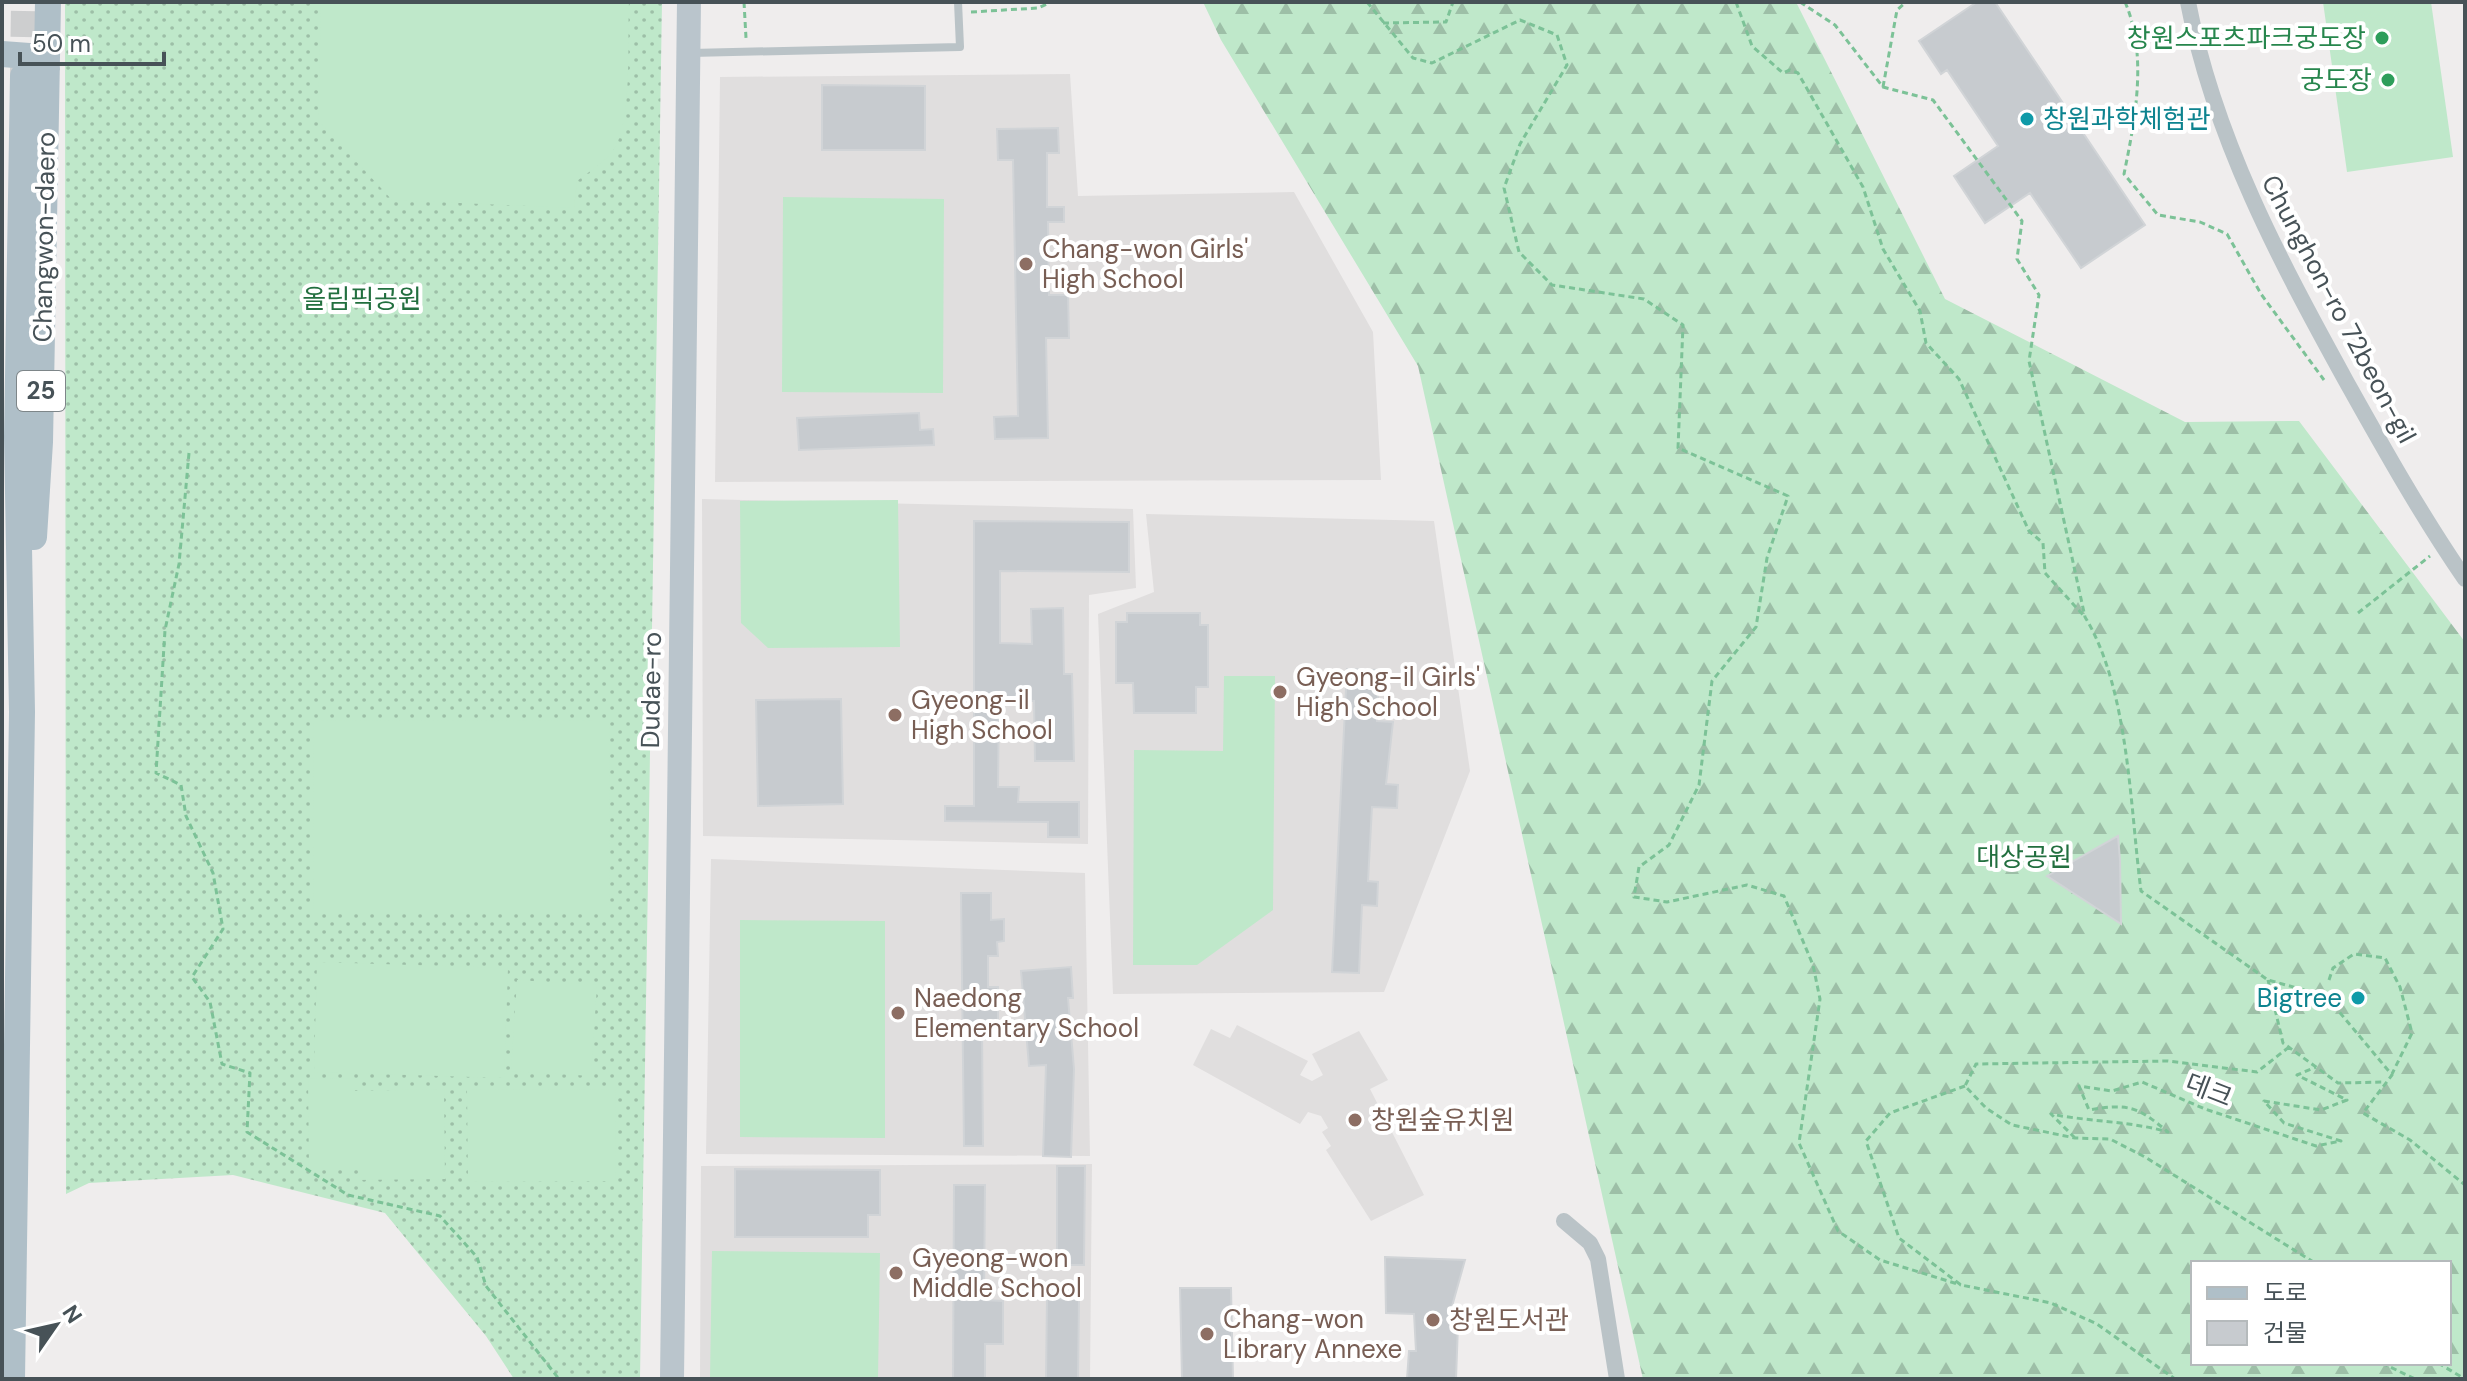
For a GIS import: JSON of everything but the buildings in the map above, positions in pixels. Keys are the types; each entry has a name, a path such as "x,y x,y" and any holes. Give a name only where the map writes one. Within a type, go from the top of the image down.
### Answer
{"main road":[{"name":"Changwon-daero","path":"12,1379 22,712 40,442 35,72 48,2"},
{"path":"2,54 29,56 35,72"}],"street":[{"name":"Dudae-ro","path":"672,1379 689,2"},
{"name":"Chunghon-ro 72beon-gil","path":"2188,2 2228,144 2269,238 2316,330 2443,547 2465,579"},
{"path":"1564,1221 1590,1243 1598,1259 1617,1379"}],"lane":[{"path":"690,53 960,47 958,2"}],"path":[{"path":"744,2 746,52"},
{"path":"959,13 1038,8 1051,2"},
{"path":"1367,2 1413,58 1432,63 1520,20 1557,35 1567,65 1520,144 1504,188 1519,252 1552,285 1644,299 1683,325 1678,448 1788,496 1767,558 1756,627 1712,681 1699,785 1669,845 1639,867 1634,897 1667,902 1747,885 1784,896 1813,965 1820,999 1799,1143 1838,1231 1880,1260 1961,1285 2051,1303 2097,1324 2175,1379"},
{"path":"1383,23 1446,22 1453,2"},
{"path":"1736,2 1752,46 1783,73 1790,70 1798,73 1863,187 1883,249 1920,311 1926,343 1959,379 2029,531 2043,543 2045,573 2085,617 2096,635 2126,741 2141,891 2268,980 2326,996 2392,1075"},
{"path":"1801,2 1835,25 1883,87 1933,100 2022,221 2017,259 2039,295 2029,361 2085,617"},
{"path":"1883,87 1897,10 1906,2"},
{"path":"2125,2 2136,26 2136,112 2124,174 2158,215 2200,222 2227,234 2261,294 2327,384"},
{"path":"189,453 179,564 165,630 156,773 181,785 186,816 213,873 223,929 192,977 210,1002 222,1064 250,1073 247,1132 348,1195 440,1216 477,1257 486,1286 559,1379"},
{"path":"2358,613 2443,547"},
{"path":"2329,980 2333,968 2354,954 2385,958 2400,987 2412,1033 2392,1075 2363,1113 2410,1140 2465,1185"},
{"path":"2268,980 2283,1043 2338,1083 2382,1085 2392,1075"},
{"path":"1961,1285 1899,1238 1866,1141 1890,1113 1965,1086 1976,1064 2168,1061 2257,1072 2289,1047"},
{"name":"데크","path":"2075,1138 2051,1114 2096,1123 2139,1123 2168,1132 2140,1109 2116,1105 2089,1110 2079,1086 2112,1091 2142,1082 2205,1109 2316,1146 2341,1141 2284,1123 2264,1101 2321,1110 2347,1100 2297,1075 2316,1067"},
{"path":"1965,1086 1986,1108 2012,1125 2075,1138 2110,1139 2249,1218 2312,1261"},
{"path":"2386,1365 2415,1379"},
{"path":"2441,1365 2465,1379"}],"shaded area":[{"name":"Chang-won Girls' High School","path":"1070,74 1078,196 1294,192 1373,332 1381,480 715,482 720,77"},
{"name":"Gyeong-il High School","path":"702,499 1133,509 1136,588 1089,595 1088,844 703,836"},
{"name":"Gyeong-il Girls' High School","path":"1146,514 1434,521 1470,771 1384,992 1113,994 1098,614 1154,592"},
{"name":"Naedong Elementary School","path":"711,859 1085,873 1090,1156 706,1154"},
{"name":"창원숲유치원","path":"1237,1025 1308,1061 1300,1075 1312,1081 1323,1075 1312,1054 1359,1031 1388,1080 1370,1089 1424,1195 1371,1221 1326,1150 1331,1146 1322,1132 1328,1128 1321,1116 1308,1112 1300,1124 1193,1065 1211,1029 1230,1038"},
{"name":"Gyeong-won Middle School","path":"1092,1164 1090,1379 700,1379 701,1166"}],"green space":[{"name":"올림픽공원","path":"65,2 662,2 640,1379 514,1379 486,1336 385,1213 233,1175 89,1183 66,1194"},
{"path":"321,2 629,2 627,99 620,136 614,149 577,181 574,208 392,200 318,120"},
{"name":"대상공원","path":"1203,2 1796,2 1945,299 2185,422 2299,421 2465,642 2465,1379 1643,1379 1418,366 1221,40"},
{"name":"궁도장","path":"2323,2 2431,2 2453,157 2347,172"},
{"path":"783,197 944,199 943,393 782,392"},
{"path":"898,500 900,647 768,648 741,623 740,501"},
{"path":"1224,676 1275,676 1273,910 1197,965 1133,965 1134,750 1223,751"},
{"path":"609,720 610,910 314,910 313,721"},
{"path":"740,920 885,921 885,1138 740,1137"},
{"path":"317,962 508,968 504,1078 314,1072"},
{"path":"517,980 597,985 591,1076 511,1071"},
{"path":"350,1078 355,1091 444,1089 445,1179 358,1180 358,1169 309,1169 308,1079"},
{"path":"615,1089 616,1181 468,1182 467,1090"},
{"path":"712,1251 880,1253 878,1379 710,1379"}],"tunnel":[{"path":"23,76 24,2"}],"place":[{"name":"창원스포츠파크궁도장","path":"2382,38"},
{"name":"궁도장","path":"2388,80"},
{"name":"창원과학체험관","path":"2027,119"},
{"name":"Chang-won Girls' High School","path":"1026,264"},
{"name":"Gyeong-il Girls' High School","path":"1280,692"},
{"name":"Gyeong-il High School","path":"895,715"},
{"name":"Bigtree","path":"2358,998"},
{"name":"Naedong Elementary School","path":"898,1013"},
{"name":"창원숲유치원","path":"1355,1120"},
{"name":"Gyeong-won Middle School","path":"896,1273"},
{"name":"창원도서관","path":"1433,1320"},
{"name":"Chang-won Library Annexe","path":"1207,1334"}]}
